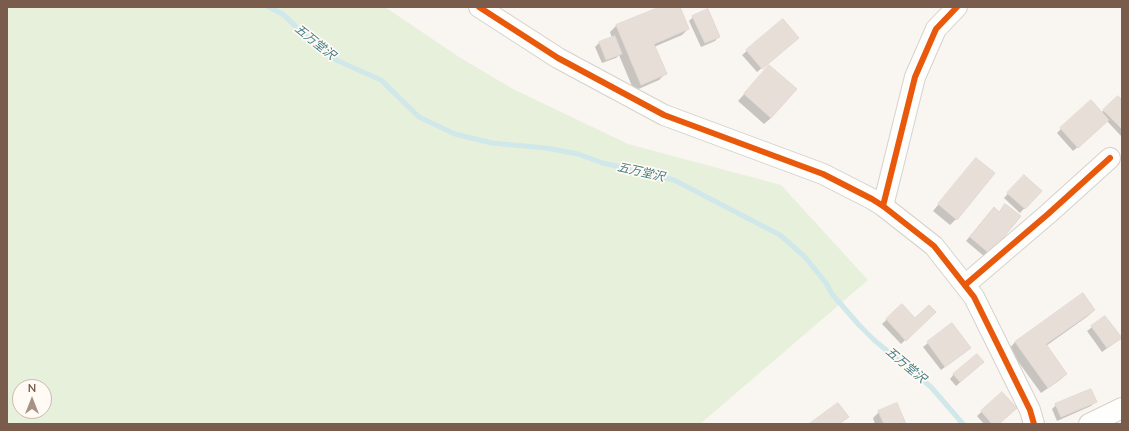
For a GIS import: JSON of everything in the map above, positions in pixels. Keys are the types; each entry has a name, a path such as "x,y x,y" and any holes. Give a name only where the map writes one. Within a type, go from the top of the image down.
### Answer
{"street":[{"path":"479,7 558,58 664,115 823,174 883,206 934,246 974,297 1030,410 1034,424"},
{"path":"883,206 915,77 936,29 957,7"},
{"path":"965,285 1048,214 1110,158"},
{"path":"1089,424 1122,408"}],"green space":[{"path":"7,7 385,7 459,57 513,89 628,144 781,185 868,280 700,424 7,424"}],"building":[{"path":"660,7 680,7 689,29 654,44 667,74 641,85 616,25"},
{"path":"708,9 720,37 705,43 692,16"},
{"path":"783,19 799,38 762,69 746,50"},
{"path":"615,36 622,54 606,60 599,42"},
{"path":"769,65 797,89 771,118 744,94"},
{"path":"1118,96 1122,100 1122,129 1103,110"},
{"path":"1091,100 1109,120 1078,148 1060,128"},
{"path":"976,158 995,173 957,220 938,204"},
{"path":"1024,175 1042,191 1025,209 1007,193"},
{"path":"1005,204 1021,216 990,254 970,237 994,207 999,212"},
{"path":"1083,293 1095,310 1046,344 1067,374 1048,388 1015,342"},
{"path":"902,304 915,318 929,305 936,312 906,341 886,319"},
{"path":"1105,316 1122,338 1107,348 1091,326"},
{"path":"952,323 971,348 945,367 927,342"},
{"path":"977,354 984,362 960,382 953,374"},
{"path":"1091,389 1097,402 1061,417 1055,404"},
{"path":"1002,392 1017,408 999,424 992,424 981,411"},
{"path":"838,403 849,417 839,424 809,424"},
{"path":"897,403 906,424 884,424 878,411"}],"waterway":[{"name":"五万堂沢","path":"269,7 284,15 304,35 336,60 381,80 419,117 455,134 492,143 546,148 578,154 603,163 674,180 780,235 805,257 826,283 832,294 859,325 874,340 931,387 963,424"}],"cycle path":[{"path":"479,7 558,58 664,115 823,174 883,206 934,246 974,297 1030,410 1034,424"},
{"path":"883,206 915,77 936,29 957,7"},
{"path":"965,285 1048,214 1110,158"}]}
